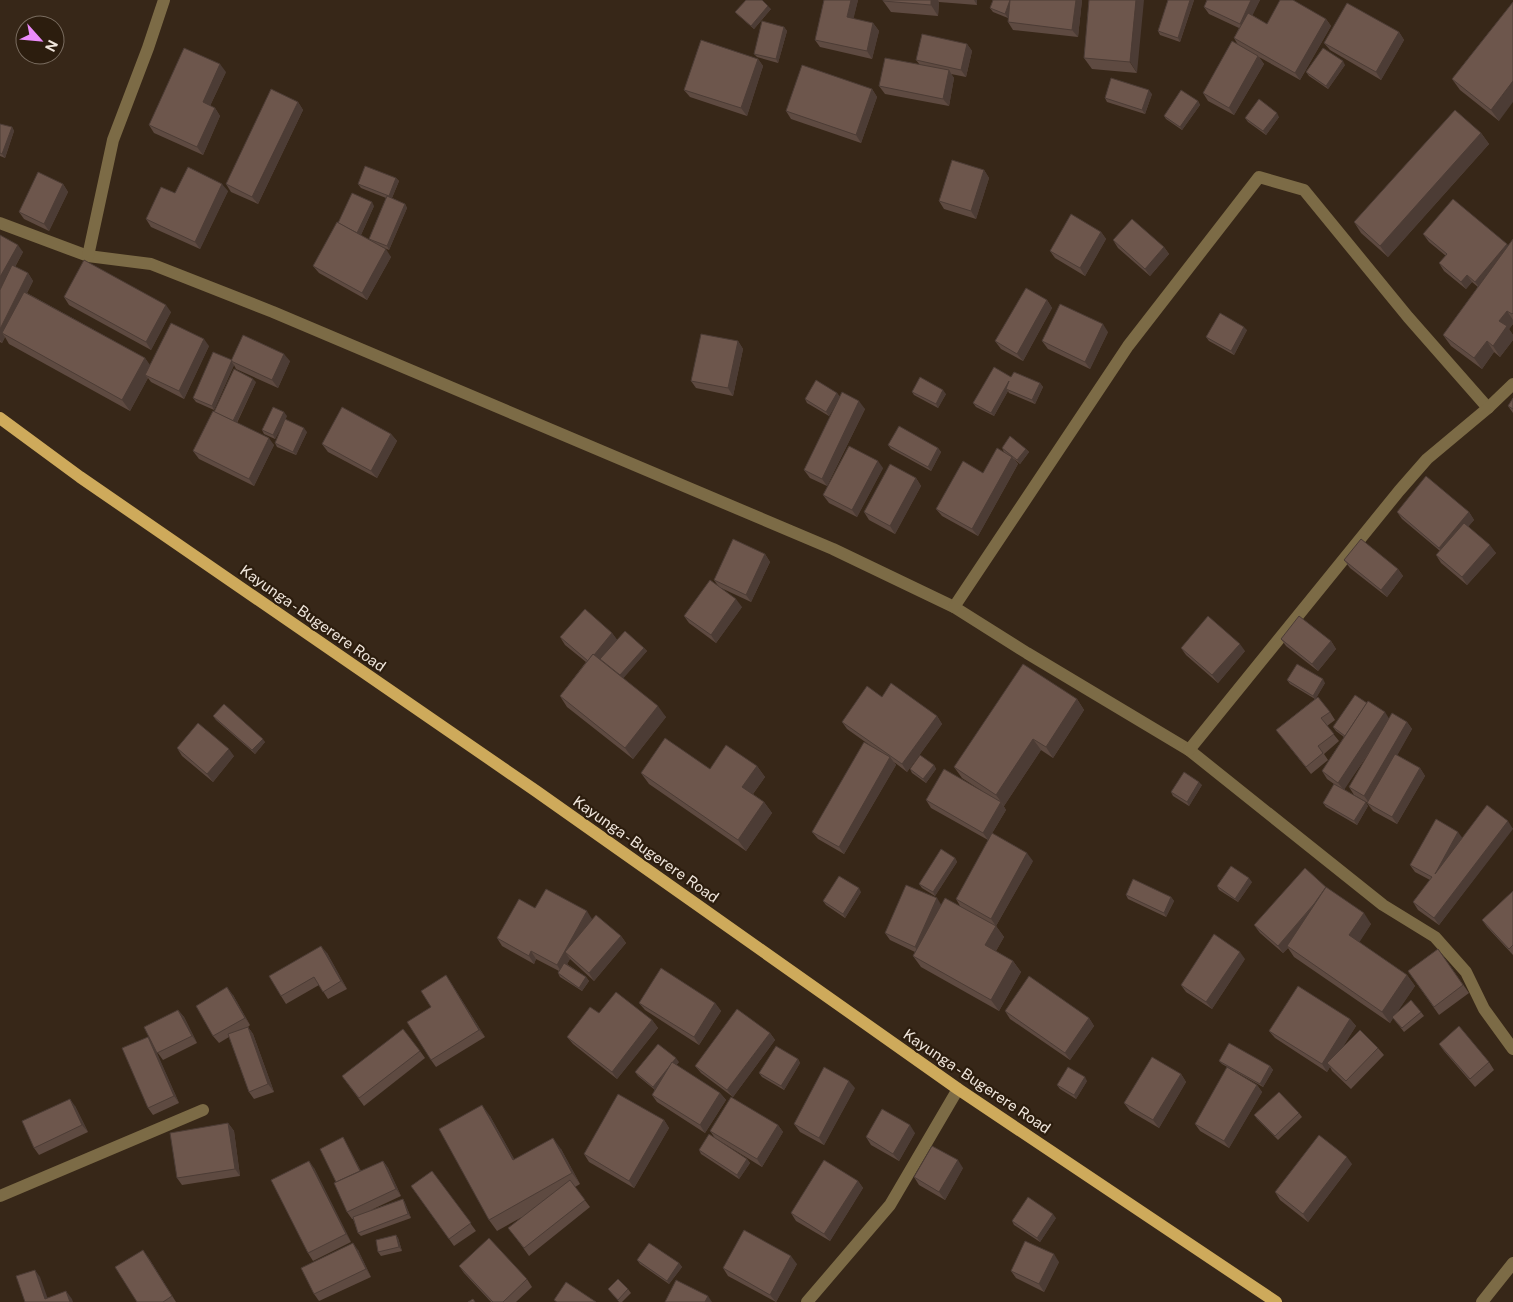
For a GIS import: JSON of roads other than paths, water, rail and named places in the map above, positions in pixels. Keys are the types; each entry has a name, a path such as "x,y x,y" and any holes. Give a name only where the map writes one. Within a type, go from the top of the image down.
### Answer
{"main road":[{"name":"Kayunga - Bugerere Road","path":"0,418 80,477 536,791 958,1089 1276,1302"}],"street":[{"path":"88,256 113,140 164,0"},
{"path":"954,607 1128,346 1260,177 1304,190 1408,317 1488,408"},
{"path":"0,222 88,256 151,264 273,312 834,549 954,607 1189,750 1383,906 1435,937 1466,972 1484,1009 1513,1049"},
{"path":"1189,750 1427,459 1488,408 1513,384"},
{"path":"807,1302 890,1205 958,1089"},
{"path":"0,1196 203,1110"},
{"path":"1482,1302 1513,1263"}]}
